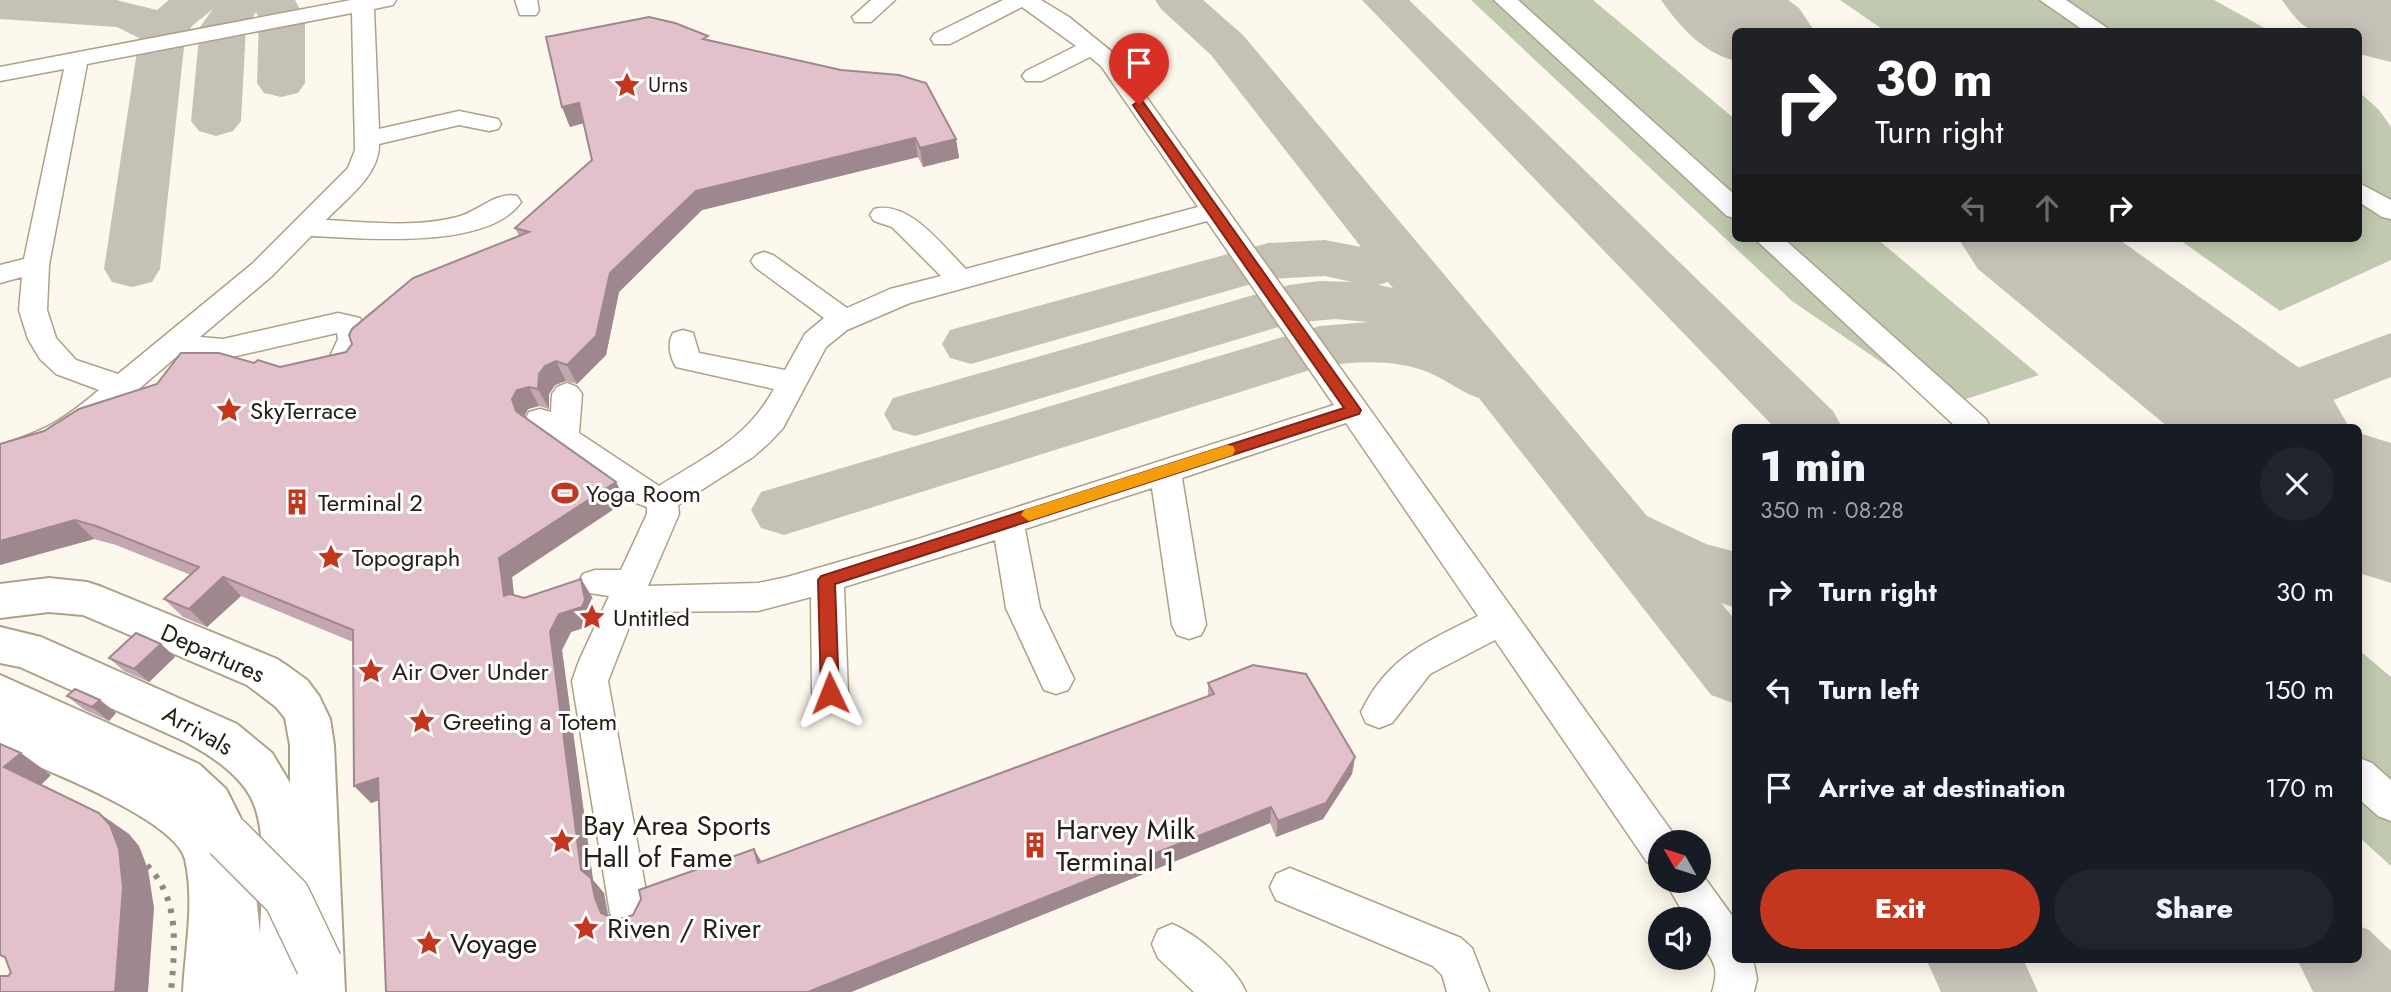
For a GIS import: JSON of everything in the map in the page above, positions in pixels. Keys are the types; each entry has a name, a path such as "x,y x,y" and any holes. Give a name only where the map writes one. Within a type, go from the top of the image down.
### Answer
{"main road":[{"name":"Departures","path":"0,601 49,595 87,599 262,672 286,689 306,710 312,745 306,985"},
{"name":"Arrivals","path":"9,652 211,733 256,767 279,806 306,985"},
{"path":"0,694 183,778 210,804 227,837 287,897 306,985"},
{"path":"0,729 154,799 180,816 198,834 208,858 213,886 208,992"},
{"path":"227,837 240,992"}],"lane":[{"path":"863,17 884,0"},
{"path":"942,39 1020,0"},
{"path":"1027,0 1062,22 1109,61 1648,830"},
{"path":"1505,0 1732,206"},
{"path":"2051,0 2096,28"},
{"path":"0,74 374,2 367,150 359,171 262,270 75,427 51,440 0,456"},
{"path":"1034,76 1093,46"},
{"path":"77,59 36,265 33,310 42,339 50,352 66,367 124,387"},
{"path":"367,139 459,118 489,124"},
{"path":"2362,193 2391,211"},
{"path":"306,227 432,231 493,215 508,202"},
{"path":"662,500 743,449 772,420 815,341 822,332 844,319 900,296 1214,211"},
{"path":"883,215 901,221 961,280"},
{"path":"1771,242 1972,424"},
{"path":"764,261 844,319"},
{"path":"0,274 36,265"},
{"path":"179,341 208,350 223,349 338,323 350,325 352,332 336,363"},
{"path":"683,340 686,360 793,382"},
{"path":"223,349 270,366"},
{"path":"567,394 552,428 642,493 662,500"},
{"path":"598,589 643,600 758,597 827,580 1353,410"},
{"path":"1165,470 1188,625"},
{"path":"630,913 590,681 596,661 598,589 663,514 662,500"},
{"path":"1008,522 1026,618 1056,680"},
{"path":"827,580 830,693"},
{"path":"1379,712 1418,664 1502,621"},
{"path":"2362,778 2391,804"},
{"path":"1290,887 1447,951 1458,962 1468,992"},
{"path":"1692,893 1732,953"},
{"path":"1172,944 1225,992"},
{"path":"1733,992 1738,984 1737,963"}],"green space":[{"path":"1471,0 1593,0 1732,117 1732,242 1881,242 2039,375 1945,406 1792,301"},
{"path":"1840,0 2214,0 2265,28 1881,28"},
{"path":"2362,95 2379,110 2391,127 2391,260 2280,311 2183,242 2362,242"},
{"path":"2362,653 2391,677 2391,866 2362,840"}],"building":[{"path":"649,17 675,23 708,36 703,39 841,70 899,75 926,83 956,139 920,148 915,138 696,191 610,273 596,336 567,365 556,361 545,366 539,374 538,389 529,387 517,390 512,399 516,411 616,482 499,558 504,596 510,594 524,598 581,579 585,600 582,607 559,614 550,632 581,870 591,878 601,913 617,920 633,915 641,899 639,890 754,849 758,863 1214,694 1208,683 1253,665 1306,674 1355,757 1326,803 1278,821 1271,807 808,992 386,992 378,778 354,786 353,630 223,577 189,609 164,599 199,567 75,520 0,541 0,444 44,431 79,409 157,384 181,353 219,353 280,367 346,352 352,344 349,335 352,329 413,278 529,232 515,228 592,160 579,103 562,107 546,37"},
{"path":"136,633 161,644 134,669 109,658"},
{"path":"75,689 100,700 92,707 67,696"},
{"path":"0,744 21,753 4,767 99,813 110,825 119,849 123,888 115,992 0,992 0,976 8,976 11,973 5,957 0,955"}],"taxiway":[{"path":"162,38 174,18 197,0"},
{"path":"216,121 223,27 242,0"},
{"path":"273,0 282,18 281,83"},
{"path":"1177,0 1227,45 1732,668"},
{"path":"1384,0 1808,424"},
{"path":"2337,0 2391,34"},
{"path":"0,6 92,11 138,18 154,26 162,38"},
{"path":"132,269 162,38"},
{"path":"971,344 1268,261 1325,258 1373,268"},
{"path":"915,414 1289,304 1350,300 1411,312"},
{"path":"784,510 1320,346 1366,342 1410,346 1453,359 1494,381"},
{"path":"2212,424 2391,354"},
{"path":"1636,538 1686,565 1732,579"},
{"path":"1971,963 1995,992"},
{"path":"2343,963 2372,992"}],"runway":[{"path":"1717,0 1753,28"},
{"path":"2338,0 2391,28"},
{"path":"2031,242 2267,424"},
{"path":"2362,497 2391,519"}],"railway":[{"path":"128,849 145,863 166,895 174,931 171,992"}],"slow traffic":[{"path":"1029,515 1227,450"}],"place":[{"name":"Urns","path":"627,85"},
{"name":"SkyTerrace","path":"229,410"},
{"name":"Yoga Room","path":"565,493"},
{"name":"Terminal 2","path":"297,502"},
{"name":"Topograph","path":"331,557"},
{"name":"Untitled","path":"592,617"},
{"name":"Air Over Under","path":"371,671"},
{"name":"Greeting a Totem","path":"422,721"},
{"name":"Bay Area Sports Hall of Fame","path":"562,841"},
{"name":"Harvey Milk Terminal 1","path":"1035,845"},
{"name":"Riven / River","path":"586,928"},
{"name":"Voyage","path":"429,943"}],"route":[{"path":"830,693 827,580 1353,410 1139,105"}]}
